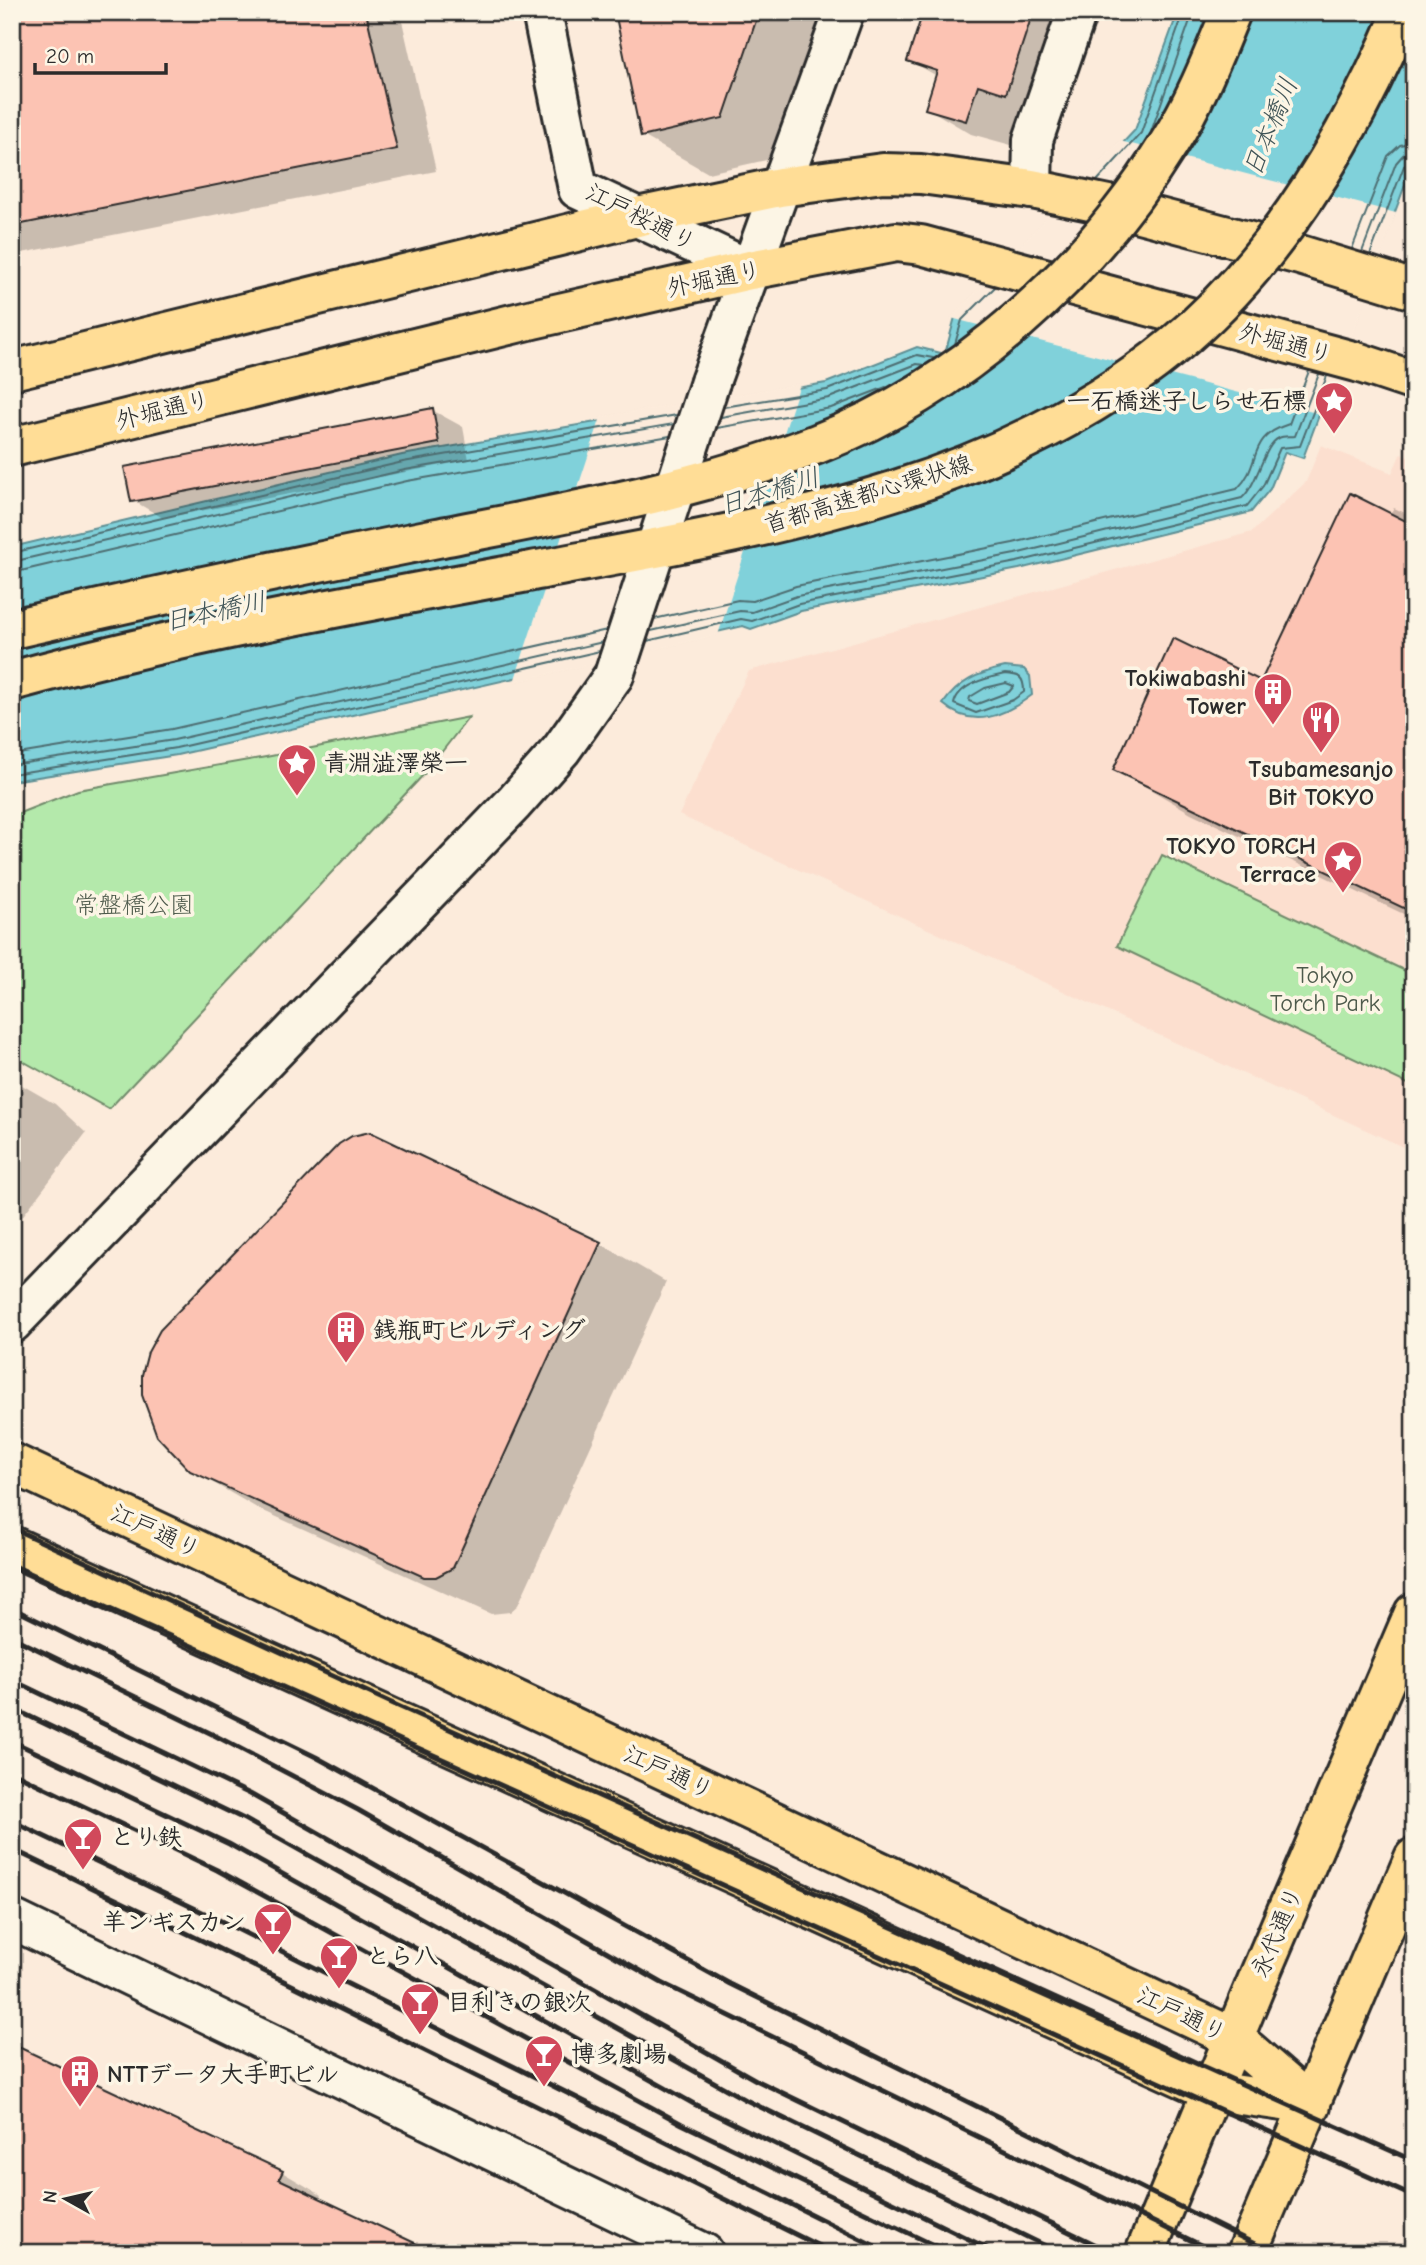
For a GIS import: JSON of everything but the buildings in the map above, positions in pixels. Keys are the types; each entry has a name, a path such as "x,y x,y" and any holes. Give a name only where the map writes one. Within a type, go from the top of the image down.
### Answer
{"main road":[{"path":"12,629 236,577 601,505 771,461 867,422 944,376 1001,334 1079,262 1108,229 1171,141 1196,93 1231,12"},
{"name":"首都高速都心環状線","path":"12,681 303,614 766,527 913,485 1032,436 1132,377 1174,346 1233,288 1290,215 1330,156 1362,99 1403,12"},
{"path":"12,370 491,251 780,187 883,173 921,174 1032,189 1109,205 1403,286"},
{"name":"外堀通り","path":"12,447 519,322 750,271 896,243 921,245 1357,362 1414,381"},
{"name":"江戸通り","path":"12,1463 1234,2038 1311,2105"},
{"path":"12,1546 1212,2091 1311,2105"},
{"name":"永代通り","path":"1145,2253 1414,1614"},
{"path":"1247,2253 1414,1858"}],"street":[{"name":"江戸桜通り","path":"542,12 578,189 750,271"},
{"path":"12,1323 514,803 561,750 614,675 710,382 844,12"},
{"path":"1032,189 1033,140 1077,12"},
{"path":"12,1919 704,2253"}],"shaded area":[{"path":"1321,445 1392,473 1401,453 1414,459 1414,1152 679,815 749,671 1252,532 1306,482"}],"green space":[{"name":"常盤橋公園","path":"469,717 426,772 109,1109 12,1055 12,816 78,790"},
{"name":"Tokyo Torch Park","path":"1162,855 1414,975 1414,1087 1117,946"}],"water":[{"name":"日本橋川","path":"1178,12 1414,12 1414,161 1303,458 1285,452 1270,489 1251,512 1019,569 801,611 751,629 743,626 177,755 12,781 12,547 402,455 826,383 917,347 945,354 955,317 1021,252 1135,130"},
{"path":"1005,667 1024,669 1030,676 1032,695 1010,709 988,717 966,717 943,704 956,689 970,679"}],"pier":[{"path":"1120,141 1396,213 1324,415 951,318"},
{"path":"800,384 718,635 514,682 601,417"}],"railway":[{"path":"12,1528 398,1706 1414,2161"},
{"path":"12,1565 1414,2197"},
{"path":"12,1608 316,1757 730,1984 1273,2253"},
{"path":"12,1637 212,1734 358,1810 662,1983 1217,2253"},
{"path":"12,1680 250,1794 756,2080 1113,2253"},
{"path":"12,1708 244,1819 746,2100 1060,2253"},
{"path":"12,1741 229,1844 694,2104 997,2253"},
{"path":"12,1772 217,1870 682,2124 950,2253"},
{"path":"12,1821 217,1919 889,2253"},
{"path":"12,1849 833,2253"}],"place":[{"name":"一石橋迷子しらせ石標","path":"1334,435"},
{"name":"Tokiwabashi Tower","path":"1273,726"},
{"name":"Tsubamesanjo Bit TOKYO","path":"1321,754"},
{"name":"青淵澁澤榮一","path":"297,797"},
{"name":"TOKYO TORCH Terrace","path":"1343,894"},
{"name":"銭瓶町ビルディング","path":"346,1364"},
{"name":"とり鉄","path":"83,1871"},
{"name":"羊ンギスカン","path":"273,1956"},
{"name":"とら八","path":"339,1990"},
{"name":"目利きの銀次","path":"420,2036"},
{"name":"博多劇場","path":"544,2088"},
{"name":"NTTデータ大手町ビル","path":"80,2108"}]}
